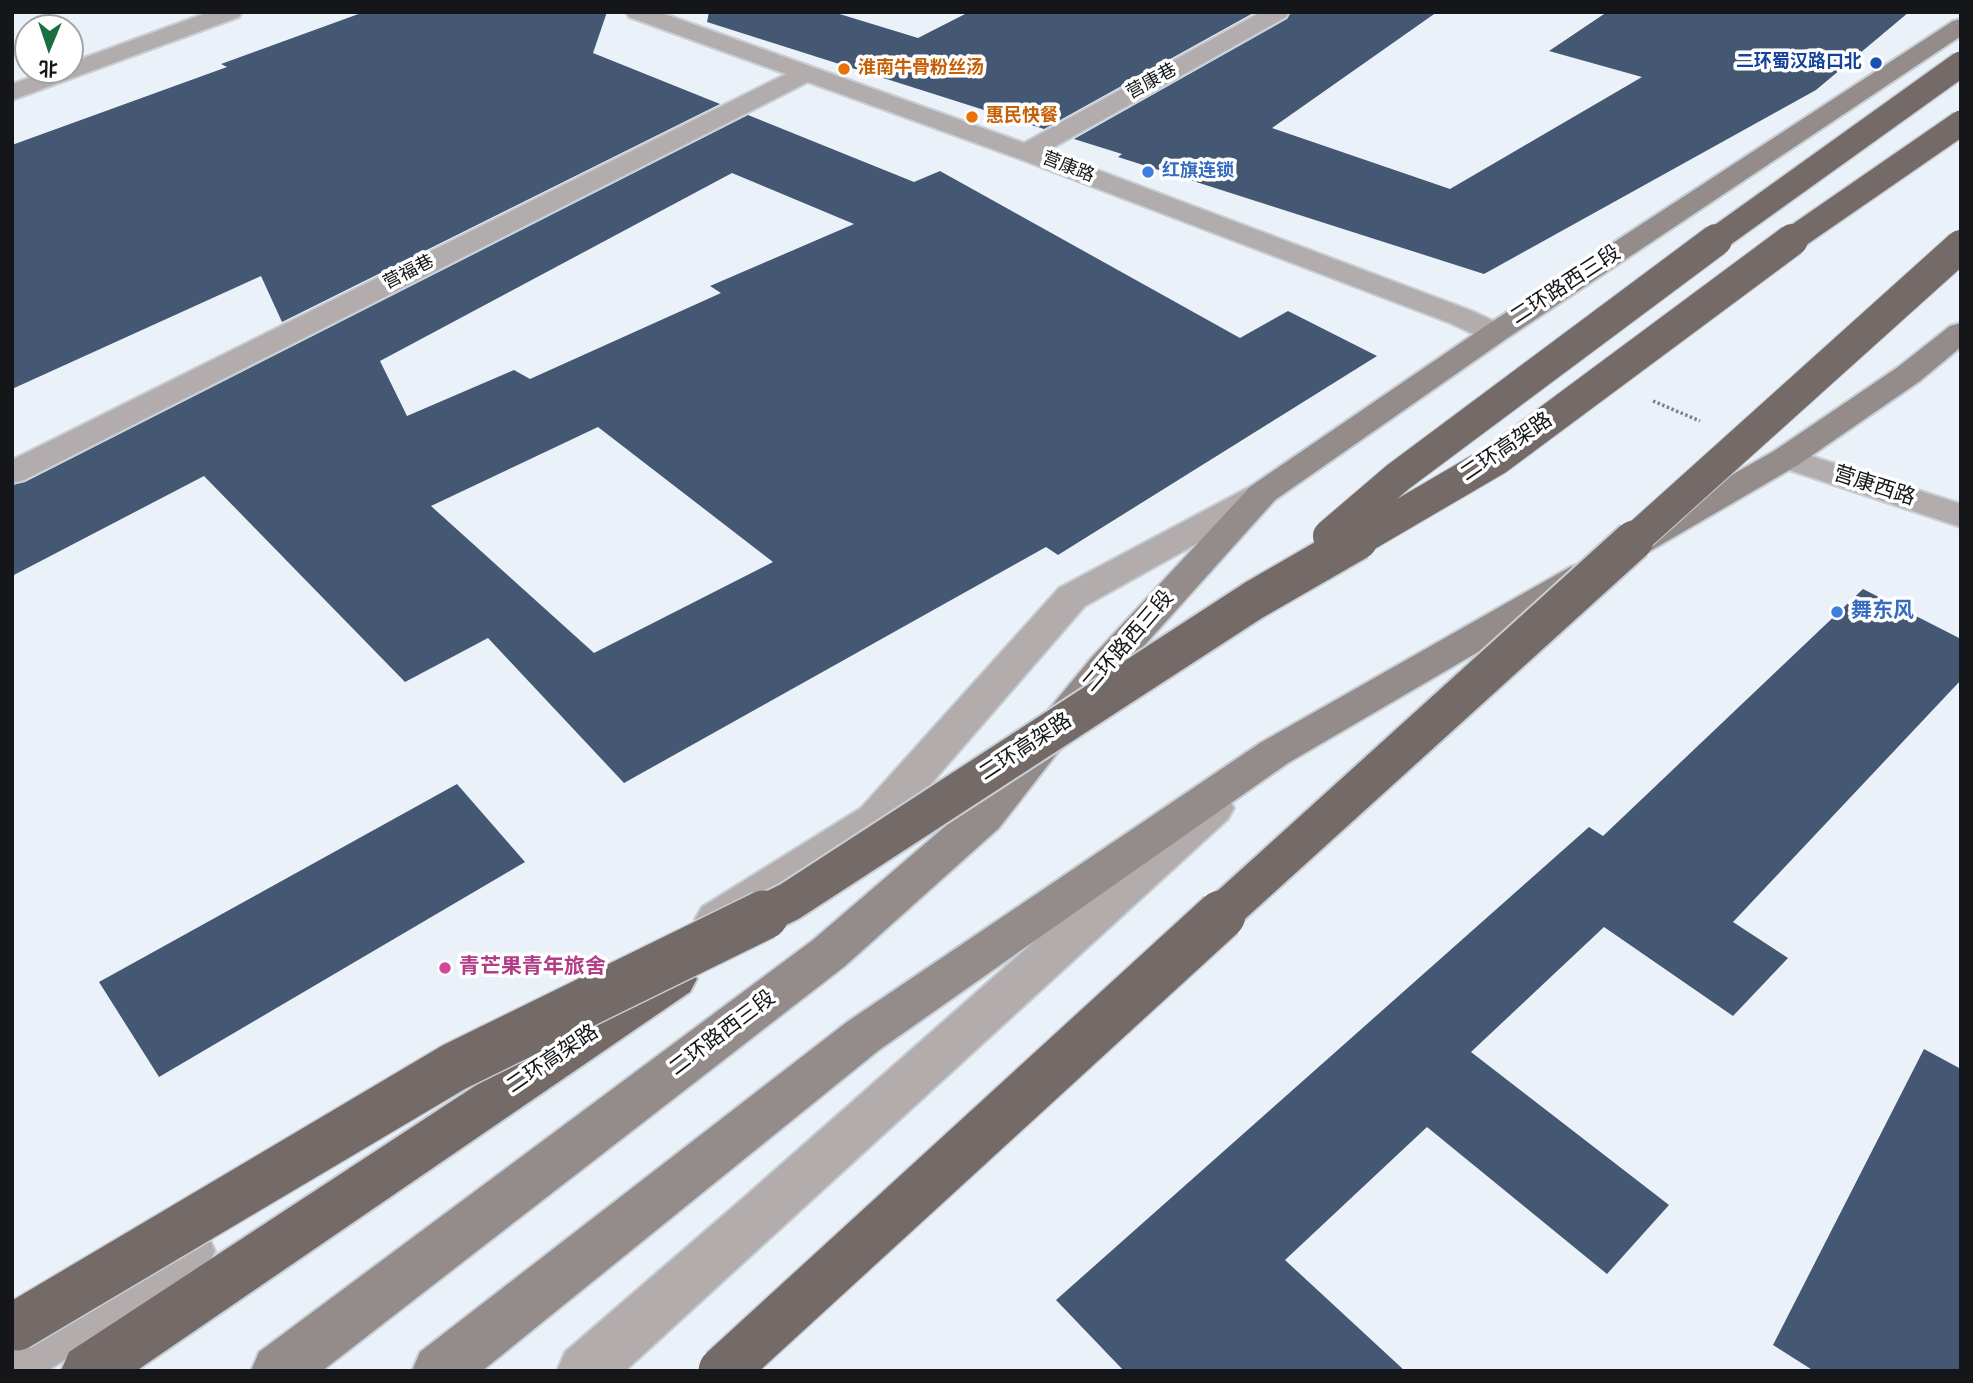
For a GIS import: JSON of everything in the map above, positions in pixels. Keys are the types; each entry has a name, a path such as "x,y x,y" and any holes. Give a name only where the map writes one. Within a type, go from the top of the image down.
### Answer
{"highway":[{"path":"1254,600 1398,477 1782,191 1961,64"},
{"name":"二环高架路","path":"88,1371 789,902 1254,600 1497,459 1789,242 1961,123"},
{"path":"723,1371 1424,729 1961,246"},
{"path":"12,1330 454,1067 789,902"}],"main road":[{"name":"二环路西三段","path":"278,1371 830,953 984,817 1105,666 1263,493 1495,333 1961,26"},
{"path":"439,1371 863,1036 1274,753 1786,458 1909,374 1961,332"}],"street":[{"path":"12,93 231,12"},
{"name":"营康路","path":"637,12 1026,152 1461,317 1495,333"},
{"name":"营康巷","path":"1026,152 1278,12"},
{"name":"营福巷","path":"12,473 806,73"},
{"name":"营康西路","path":"1786,458 1961,516"},
{"path":"12,1362 876,819 1072,597 1263,493"},
{"path":"583,1371 760,1217 1274,753"}],"building":[{"path":"364,12 607,12 593,53 720,104 282,322 261,276 12,389 12,145 227,67 221,64"},
{"path":"709,12 833,12 918,38 969,12 1255,12 1044,129 707,22"},
{"path":"1291,12 1437,12 1272,128 1450,189 1642,77 1549,51 1607,12 1909,12 1816,90 1484,274 1118,157 1122,154 1074,139 1287,19"},
{"path":"748,115 914,182 940,171 1240,338 1288,311 1377,356 1058,555 1046,547 624,783 488,638 405,682 204,476 12,576 12,485 25,482","holes":["732,173 854,224 710,286 721,293 530,379 514,370 407,416 380,361","598,427 773,562 594,653 431,506"]},
{"path":"1863,589 1961,639 1961,680 1733,922 1788,958 1733,1016 1604,927 1471,1052 1669,1205 1607,1274 1427,1127 1285,1260 1405,1371 1124,1371 1056,1300 1589,827 1603,836"},
{"path":"457,784 525,862 159,1077 99,982"},
{"path":"1924,1049 1961,1069 1961,1371 1814,1371 1773,1345"}],"place":[{"name":"二环蜀汉路口北","path":"1876,63"},
{"name":"淮南牛骨粉丝汤","path":"844,69"},
{"name":"惠民快餐","path":"972,117"},
{"name":"红旗连锁","path":"1148,172"},
{"name":"舞东风","path":"1837,612"},
{"name":"青芒果青年旅舍","path":"445,968"}]}
